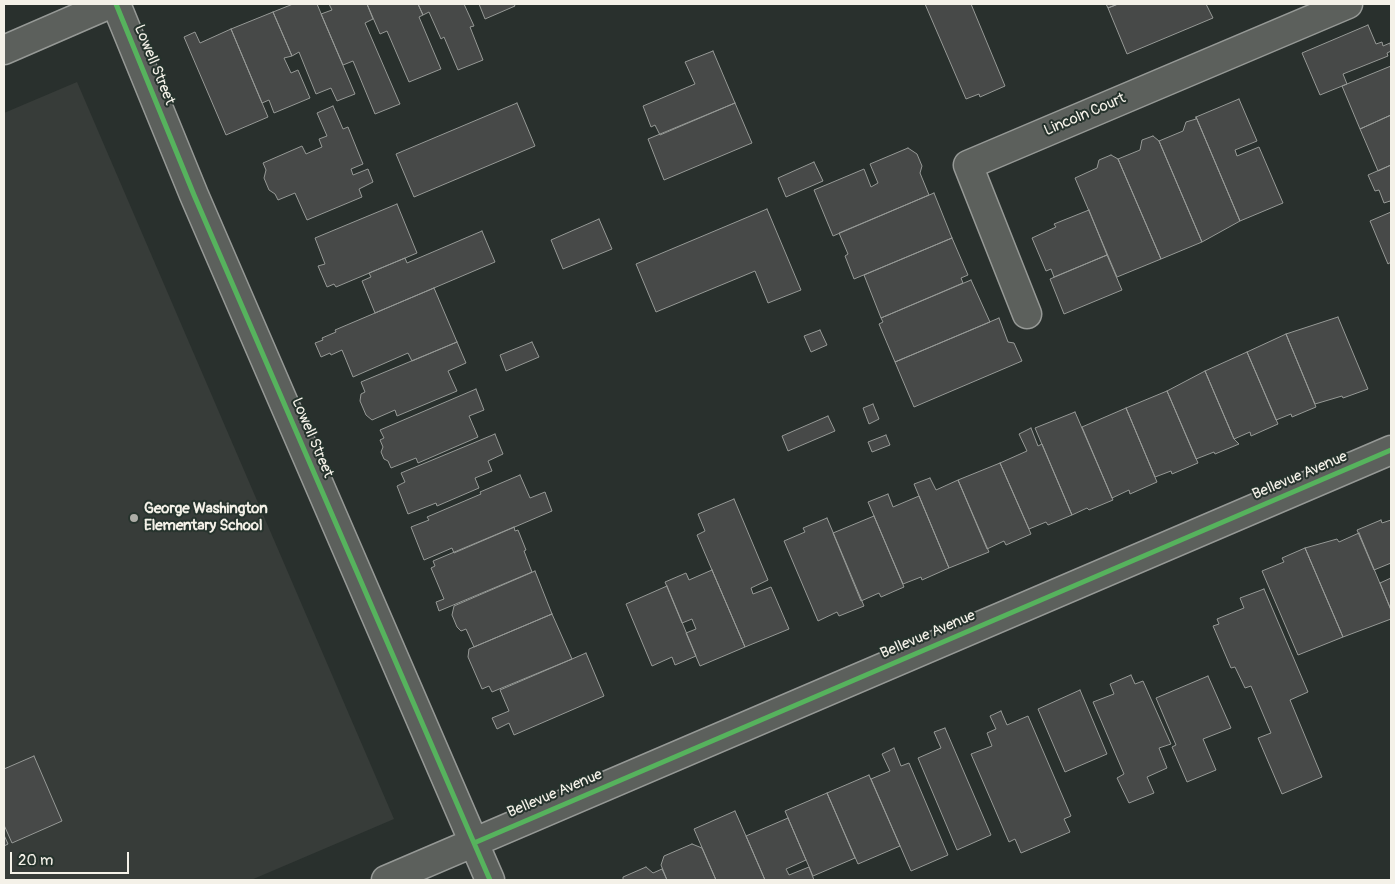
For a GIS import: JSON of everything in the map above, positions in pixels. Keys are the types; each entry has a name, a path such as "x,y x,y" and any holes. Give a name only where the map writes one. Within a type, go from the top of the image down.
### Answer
{"street":[{"path":"4,50 110,4"},
{"name":"Lowell Street","path":"116,4 194,195 490,880"},
{"name":"Lincoln Court","path":"1026,314 968,165 1348,4"},
{"name":"Bellevue Avenue","path":"386,880 1391,450"}],"shaded area":[{"name":"George Washington Elementary School","path":"77,82 394,819 251,880 4,880 4,113"}],"building":[{"path":"293,4 317,4 355,94 337,101 331,88 316,94 299,52 292,56 273,12"},
{"path":"329,4 367,4 373,19 365,23 400,104 375,114 353,61 343,65 321,14 332,10"},
{"path":"367,4 418,4 423,15 419,17 441,69 409,82 387,31 380,34"},
{"path":"418,4 464,4 474,26 470,27 483,60 458,70 444,37 441,39 429,12 423,15"},
{"path":"479,4 514,4 515,6 485,19"},
{"path":"925,4 971,4 1005,86 980,97 979,94 966,99"},
{"path":"1106,4 1118,4 1108,8"},
{"path":"1118,4 1206,4 1213,18 1127,54 1108,8"},
{"path":"273,12 292,56 284,58 291,73 298,70 310,98 274,113 269,100 262,103 231,29"},
{"path":"1368,25 1376,44 1382,42 1383,46 1390,43 1391,51 1387,53 1388,56 1343,74 1347,84 1320,95 1302,53"},
{"path":"231,29 268,117 226,135 184,37 195,32 200,43"},
{"path":"713,51 735,103 660,135 655,125 651,127 643,106 695,84 685,62"},
{"path":"1391,66 1391,115 1360,129 1342,86"},
{"path":"1239,99 1257,141 1235,150 1237,156 1259,147 1283,203 1240,221 1196,117"},
{"path":"517,103 535,146 414,197 396,154"},
{"path":"735,103 752,143 664,180 648,139"},
{"path":"333,106 343,129 348,127 363,164 351,169 353,175 368,169 373,182 359,189 362,197 307,220 295,193 278,200 275,194 269,190 264,178 266,170 263,163 302,146 306,154 322,147 319,139 327,136 317,113"},
{"path":"1391,115 1391,165 1378,171 1360,129"},
{"path":"1196,117 1240,221 1202,242 1159,141 1183,131 1186,122 1196,119"},
{"path":"1153,136 1159,141 1202,242 1161,259 1118,159 1140,150 1142,140"},
{"path":"908,148 917,154 922,166 920,173 929,195 833,236 814,190 864,169 871,187 878,183 870,164"},
{"path":"1111,155 1118,159 1161,259 1117,277 1075,178 1097,168 1099,160"},
{"path":"814,162 823,181 786,197 778,178"},
{"path":"1391,165 1391,204 1390,201 1384,203 1379,190 1375,191 1368,175"},
{"path":"934,193 952,238 854,279 845,256 848,254 839,233"},
{"path":"397,204 417,253 336,287 334,284 327,287 318,266 325,264 315,238"},
{"path":"767,209 801,290 768,303 755,271 656,312 636,264"},
{"path":"1089,210 1107,255 1054,277 1051,269 1046,271 1032,238 1056,227 1054,224"},
{"path":"1391,212 1391,262 1388,264 1370,221"},
{"path":"599,219 612,249 563,269 551,240"},
{"path":"482,231 495,262 375,313 362,281 371,277 369,273 405,258 407,263"},
{"path":"952,238 968,275 961,278 963,283 881,318 864,275"},
{"path":"1107,255 1122,290 1064,314 1050,279"},
{"path":"971,280 990,322 895,362 879,324 883,322 881,318"},
{"path":"434,288 457,342 412,361 408,353 353,377 342,350 321,357 315,343 336,332 335,330"},
{"path":"1338,317 1368,389 1343,398 1342,396 1315,404 1286,334"},
{"path":"999,318 1008,342 1014,343 1022,361 914,407 895,362"},
{"path":"820,330 827,345 811,352 804,336"},
{"path":"1286,334 1316,407 1292,417 1291,414 1276,420 1247,352"},
{"path":"457,342 466,363 448,371 457,391 397,416 395,410 372,420 366,415 360,401 361,394 365,392 361,382"},
{"path":"532,342 539,357 506,371 500,355"},
{"path":"1247,352 1278,424 1251,436 1250,432 1234,439 1205,371"},
{"path":"1205,371 1234,439 1239,444 1215,454 1214,452 1196,459 1167,391"},
{"path":"476,389 484,410 469,416 478,437 418,463 416,458 391,468 381,452 383,447 380,440 384,438 380,430"},
{"path":"1167,391 1198,463 1172,474 1171,471 1155,477 1126,408"},
{"path":"873,404 879,419 869,424 863,408"},
{"path":"1126,408 1157,482 1130,494 1129,490 1112,498 1082,427"},
{"path":"1075,412 1113,500 1072,515 1035,428"},
{"path":"828,416 835,431 788,451 782,436"},
{"path":"1031,428 1038,446 1042,444 1072,515 1048,525 1046,522 1029,529 1000,463 1027,451 1019,434"},
{"path":"495,434 503,454 488,461 492,471 475,478 479,488 437,506 436,503 408,514 397,486 405,482 401,473"},
{"path":"886,435 890,445 872,452 868,442"},
{"path":"1000,463 1031,534 1006,545 1004,541 987,549 958,480"},
{"path":"520,475 530,498 545,492 552,511 454,553 452,548 424,560 411,527 429,520 427,517"},
{"path":"930,478 936,490 958,480 989,552 949,568 914,484"},
{"path":"888,494 893,507 919,496 949,568 922,580 921,577 903,584 868,502"},
{"path":"734,499 768,580 751,588 753,594 771,587 789,629 745,647 697,535 705,531 698,514"},
{"path":"874,516 904,587 881,597 879,593 861,601 833,533"},
{"path":"827,518 864,606 839,616 837,612 818,621 784,541 805,532 803,528"},
{"path":"1381,520 1382,523 1391,520 1391,563 1374,570 1357,530"},
{"path":"514,527 515,531 518,530 526,550 524,551 532,572 439,611 436,602 444,599 431,568 435,566 433,561"},
{"path":"1359,533 1391,610 1391,619 1343,637 1305,548 1337,539 1339,542"},
{"path":"1305,548 1343,637 1298,655 1262,571 1284,562 1282,558"},
{"path":"712,570 745,647 700,666 686,633 696,629 692,619 682,623 665,582 686,573 689,580"},
{"path":"535,571 552,614 474,647 466,629 461,631 457,627 452,615 454,606"},
{"path":"1391,578 1391,610 1380,583"},
{"path":"667,586 696,656 675,665 672,657 652,666 626,604"},
{"path":"1264,589 1308,692 1290,700 1322,777 1282,794 1258,738 1271,733 1251,686 1245,688 1235,667 1231,668 1213,626 1219,624 1217,619 1244,608 1240,598"},
{"path":"552,614 572,659 492,692 489,686 482,689 468,657 469,649"},
{"path":"586,653 604,696 514,735 509,723 497,729 492,718 509,711 500,690"},
{"path":"1131,675 1135,684 1143,681 1171,744 1159,748 1167,768 1147,777 1154,793 1129,803 1117,778 1124,774 1093,702 1114,694 1110,684"},
{"path":"1208,676 1231,728 1203,739 1216,770 1187,782 1172,747 1176,745 1156,698"},
{"path":"1080,690 1107,754 1065,772 1038,709"},
{"path":"1001,711 1007,725 1028,716 1071,816 1064,819 1070,832 1021,853 1015,839 1009,842 971,754 992,746 987,733 996,729 990,716"},
{"path":"945,728 991,835 957,850 918,758 941,748 934,732"},
{"path":"894,748 901,766 909,763 948,855 911,871 871,779 890,771 882,754"},
{"path":"34,756 62,821 12,843 4,825 4,769"},
{"path":"869,775 900,846 858,864 827,793"},
{"path":"827,793 855,858 813,876 785,811"},
{"path":"735,811 765,880 716,880 694,829"},
{"path":"788,818 806,860 786,869 789,875 809,867 814,880 765,880 746,836"},
{"path":"4,835 8,844 4,846"},
{"path":"692,844 702,848 716,880 667,880 661,865 664,856"},
{"path":"646,867 653,873 662,869 667,880 623,880 623,877"}],"cycle path":[{"path":"116,4 194,195 490,880"},
{"path":"474,843 1391,450"}],"place":[{"name":"George Washington Elementary School","path":"134,518"}]}
